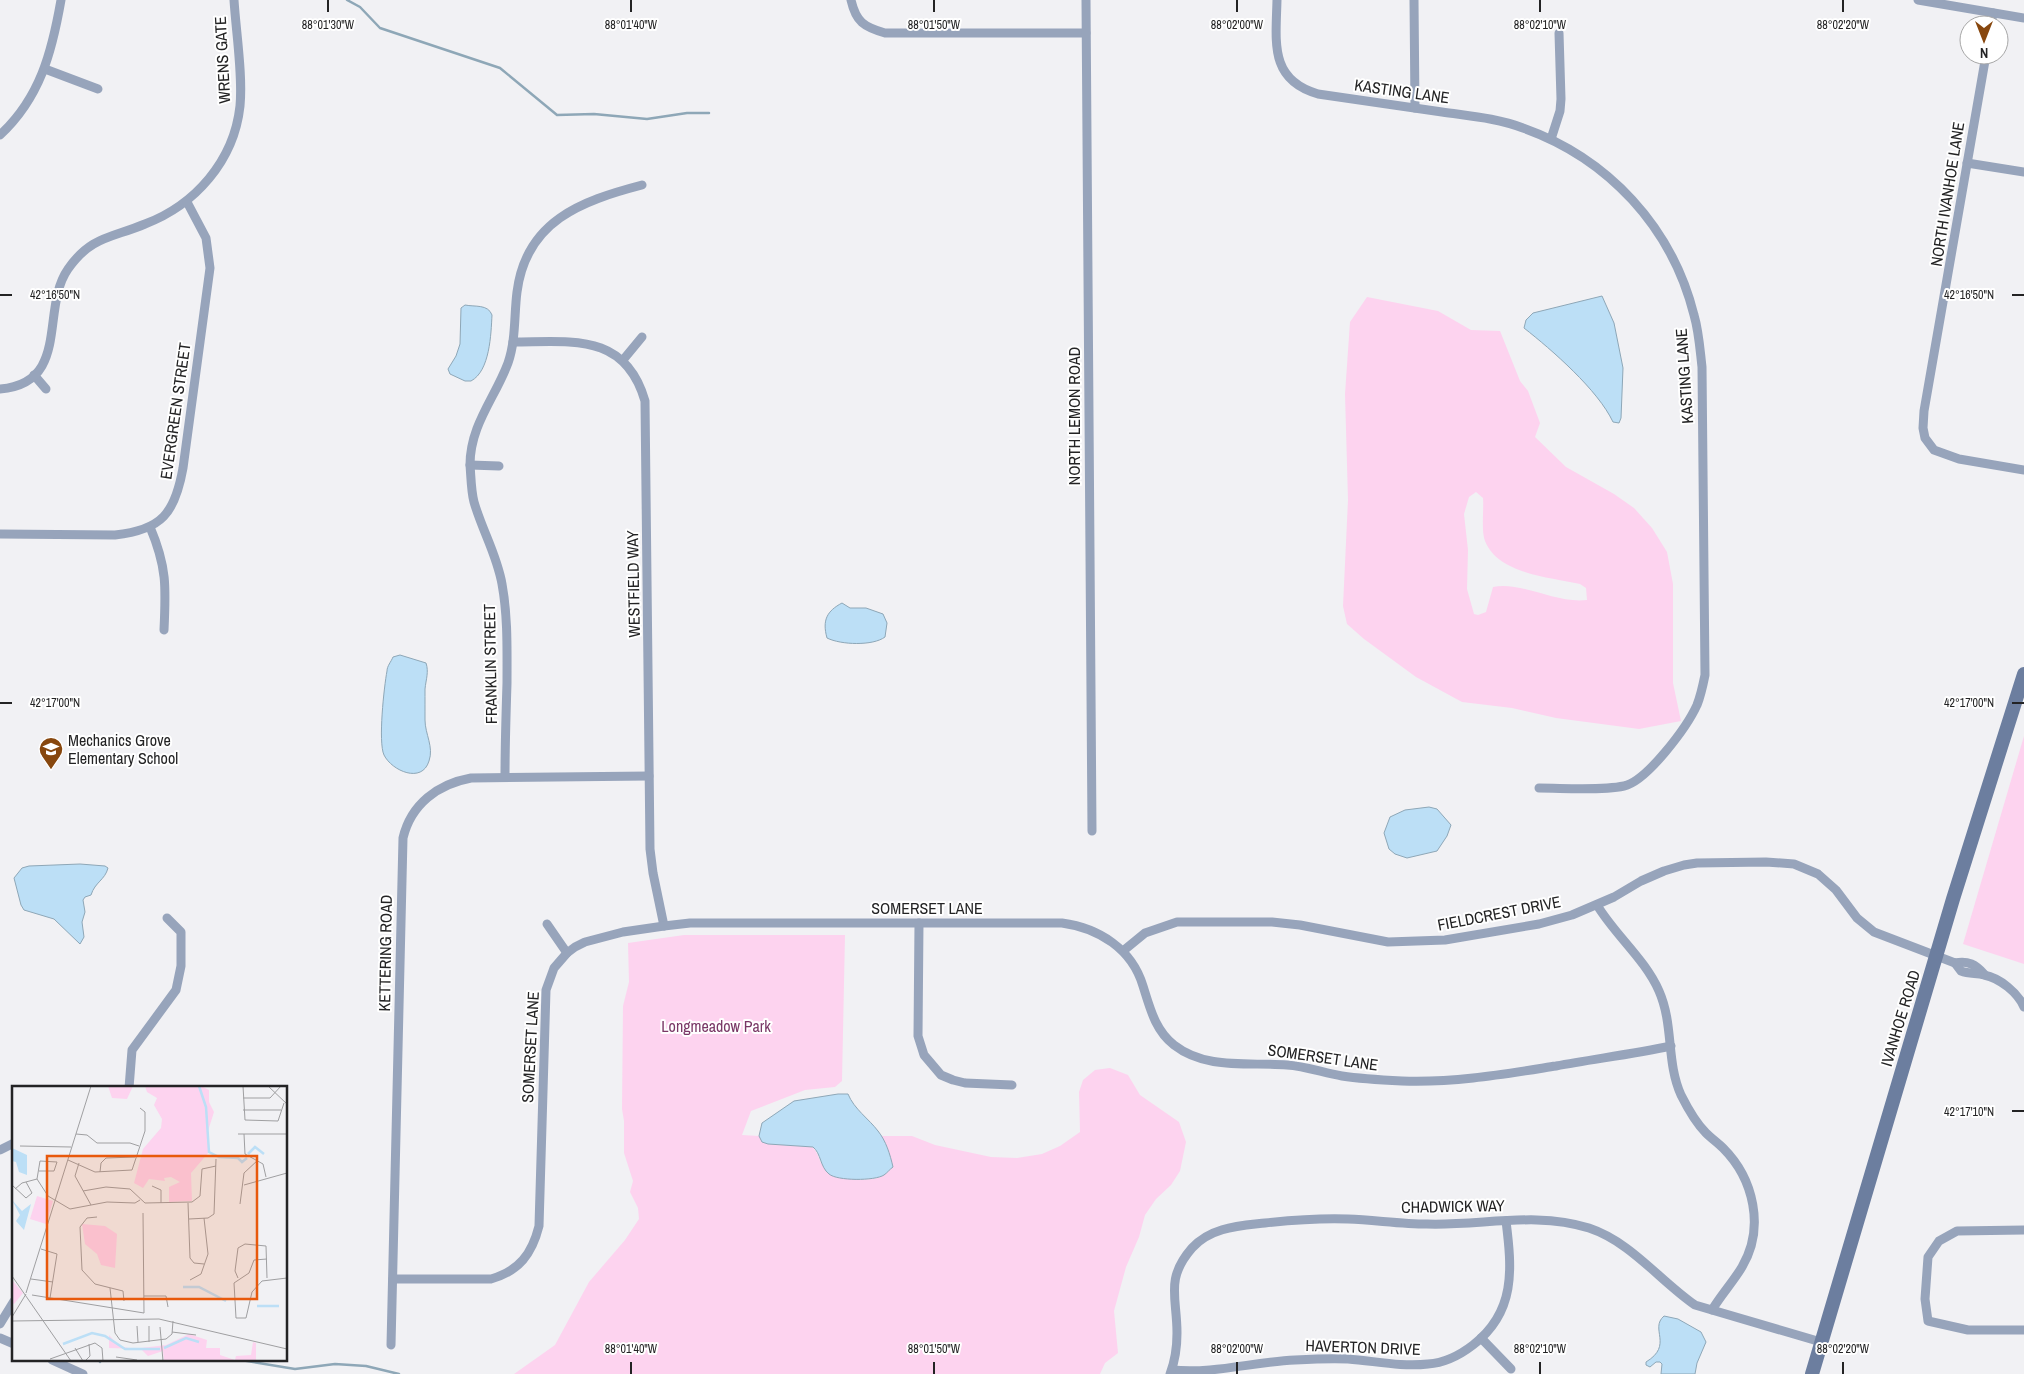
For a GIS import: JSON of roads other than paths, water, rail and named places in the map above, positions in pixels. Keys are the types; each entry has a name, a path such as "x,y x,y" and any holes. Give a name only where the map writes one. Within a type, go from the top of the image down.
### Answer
{"main road":[{"name":"IVANHOE ROAD","path":"1812,1374 1937,956 2024,674"}],"street":[{"path":"0,136 33,94 45,69 57,26 61,0"},
{"name":"WRENS GATE","path":"0,389 17,386 28,380 34,375 47,356 51,343 54,305 59,286 80,254 95,242 110,235 159,219 186,202 201,188 224,157 234,135 241,93 234,0"},
{"path":"852,0 854,13 860,22 871,29 885,33 1086,33"},
{"name":"NORTH LEMON ROAD","path":"1086,0 1092,831"},
{"name":"KASTING LANE","path":"1277,0 1277,53 1284,73 1291,81 1305,90 1318,94 1493,119 1523,127 1550,139 1583,157 1604,172 1625,191 1652,222 1670,250 1684,282 1694,314 1702,367 1705,675 1702,691 1690,717 1648,773 1637,781 1624,786 1608,788 1539,788"},
{"path":"1414,0 1415,108"},
{"path":"1918,0 2024,18"},
{"path":"1550,139 1560,111 1559,33"},
{"name":"NORTH IVANHOE LANE","path":"1984,65 1924,411 1923,428 1925,438 1934,450 1942,454 2024,470"},
{"path":"45,69 98,89"},
{"path":"1967,163 2024,172"},
{"name":"FRANKLIN STREET","path":"505,777 508,633 505,600 498,564 474,502 470,465 475,430 508,362 513,342 519,277 525,259 535,241 560,217 579,206 642,185"},
{"name":"EVERGREEN STREET","path":"0,534 115,535 133,533 150,527 166,515 174,504 179,490 210,268 210,254 206,238 186,202"},
{"path":"623,360 642,336"},
{"name":"WESTFIELD WAY","path":"513,342 583,343 595,345 623,360 641,386 646,401 650,849 664,926"},
{"path":"34,375 46,388"},
{"path":"470,465 499,466"},
{"path":"150,527 159,548 165,577 164,630"},
{"name":"KETTERING ROAD","path":"391,1344 403,838 407,825 416,809 432,792 458,780 505,777 649,776"},
{"name":"FIELDCREST DRIVE","path":"1123,951 1145,933 1177,922 1272,922 1300,925 1388,942 1424,942 1539,924 1572,915 1597,905 1664,870 1684,865 1697,863 1784,863 1808,869 1818,874 1836,890 1857,918 1874,932 1955,963 1963,961 1977,966 1984,974 1998,980 2013,992 2024,1007"},
{"path":"1597,905 1606,920 1648,972 1659,990 1667,1013 1673,1070 1678,1087 1689,1111 1705,1133 1723,1148 1737,1164 1746,1180 1753,1200 1753,1235 1748,1256 1734,1280 1712,1310"},
{"path":"130,1086 132,1050 176,990 181,966 181,932 167,918"},
{"path":"919,922 918,1036 924,1055 942,1075 952,1080 965,1083 1012,1085"},
{"name":"SOMERSET LANE","path":"393,1279 491,1279 515,1268 529,1253 535,1242 539,1226 545,1000 550,976 567,953 585,942 623,932 690,923 919,922 1062,923 1075,925 1101,935 1130,958 1142,984 1153,1018 1166,1037 1186,1054 1218,1063 1290,1065 1342,1076 1384,1080 1449,1081 1502,1075 1671,1046"},
{"path":"547,924 567,953"},
{"path":"0,1150 12,1144"},
{"name":"CHADWICK WAY","path":"1171,1372 1177,1335 1174,1298 1175,1279 1185,1257 1200,1241 1212,1233 1233,1227 1318,1219 1428,1224 1530,1219 1562,1221 1600,1232 1634,1254 1680,1294 1696,1304 1821,1342"},
{"name":"HAVERTON DRIVE","path":"1171,1372 1190,1374 1218,1373 1294,1360 1346,1359 1408,1365 1430,1364 1454,1357 1481,1338 1490,1329 1501,1312 1507,1296 1510,1276 1506,1221"},
{"path":"2024,1230 1957,1231 1939,1241 1928,1257 1925,1298 1928,1321 1968,1330 2024,1330"},
{"path":"0,1324 12,1304"},
{"path":"0,1338 12,1343"},
{"path":"1481,1338 1511,1369"},
{"path":"56,1362 83,1374"}],"water":[{"path":"1602,296 1614,323 1623,368 1621,418 1619,423 1613,422 1597,397 1573,371 1548,347 1524,328 1526,320 1533,313"},
{"path":"465,305 488,309 492,315 490,342 486,361 477,376 471,381 465,381 450,374 448,369 456,356 460,344 461,308"},
{"path":"842,603 850,608 866,608 883,614 887,623 885,637 873,642 857,644 827,638 825,626 827,617 833,609"},
{"path":"400,655 426,663 427,669 425,720 430,756 425,768 420,772 414,773 407,773 393,766 384,755 382,748 382,714 387,669 393,657"},
{"path":"1429,807 1437,809 1451,825 1447,836 1437,851 1407,858 1395,854 1389,849 1384,833 1390,817 1405,810"},
{"path":"80,864 105,866 108,868 91,895 83,900 85,912 82,922 84,937 80,944 54,919 24,910 14,878 22,868 29,866"},
{"path":"848,1094 862,1114 881,1135 893,1167 884,1175 865,1179 840,1178 826,1171 818,1153 813,1147 762,1142 759,1136 762,1123 794,1101"},
{"path":"1664,1316 1678,1319 1701,1332 1706,1342 1697,1363 1695,1374 1661,1374 1662,1364 1660,1362 1656,1362 1650,1367 1646,1365 1646,1362 1659,1349 1659,1326"}],"waterway":[{"path":"347,0 360,7 380,28 500,68 557,115 594,114 647,119 687,113 709,113"},
{"path":"253,1362 295,1369 335,1364 366,1366 399,1374"}],"place":[{"name":"Mechanics Grove Elementary School","path":"51,770"}],"park label":[{"name":"Longmeadow Park","path":"716,1026"}]}
